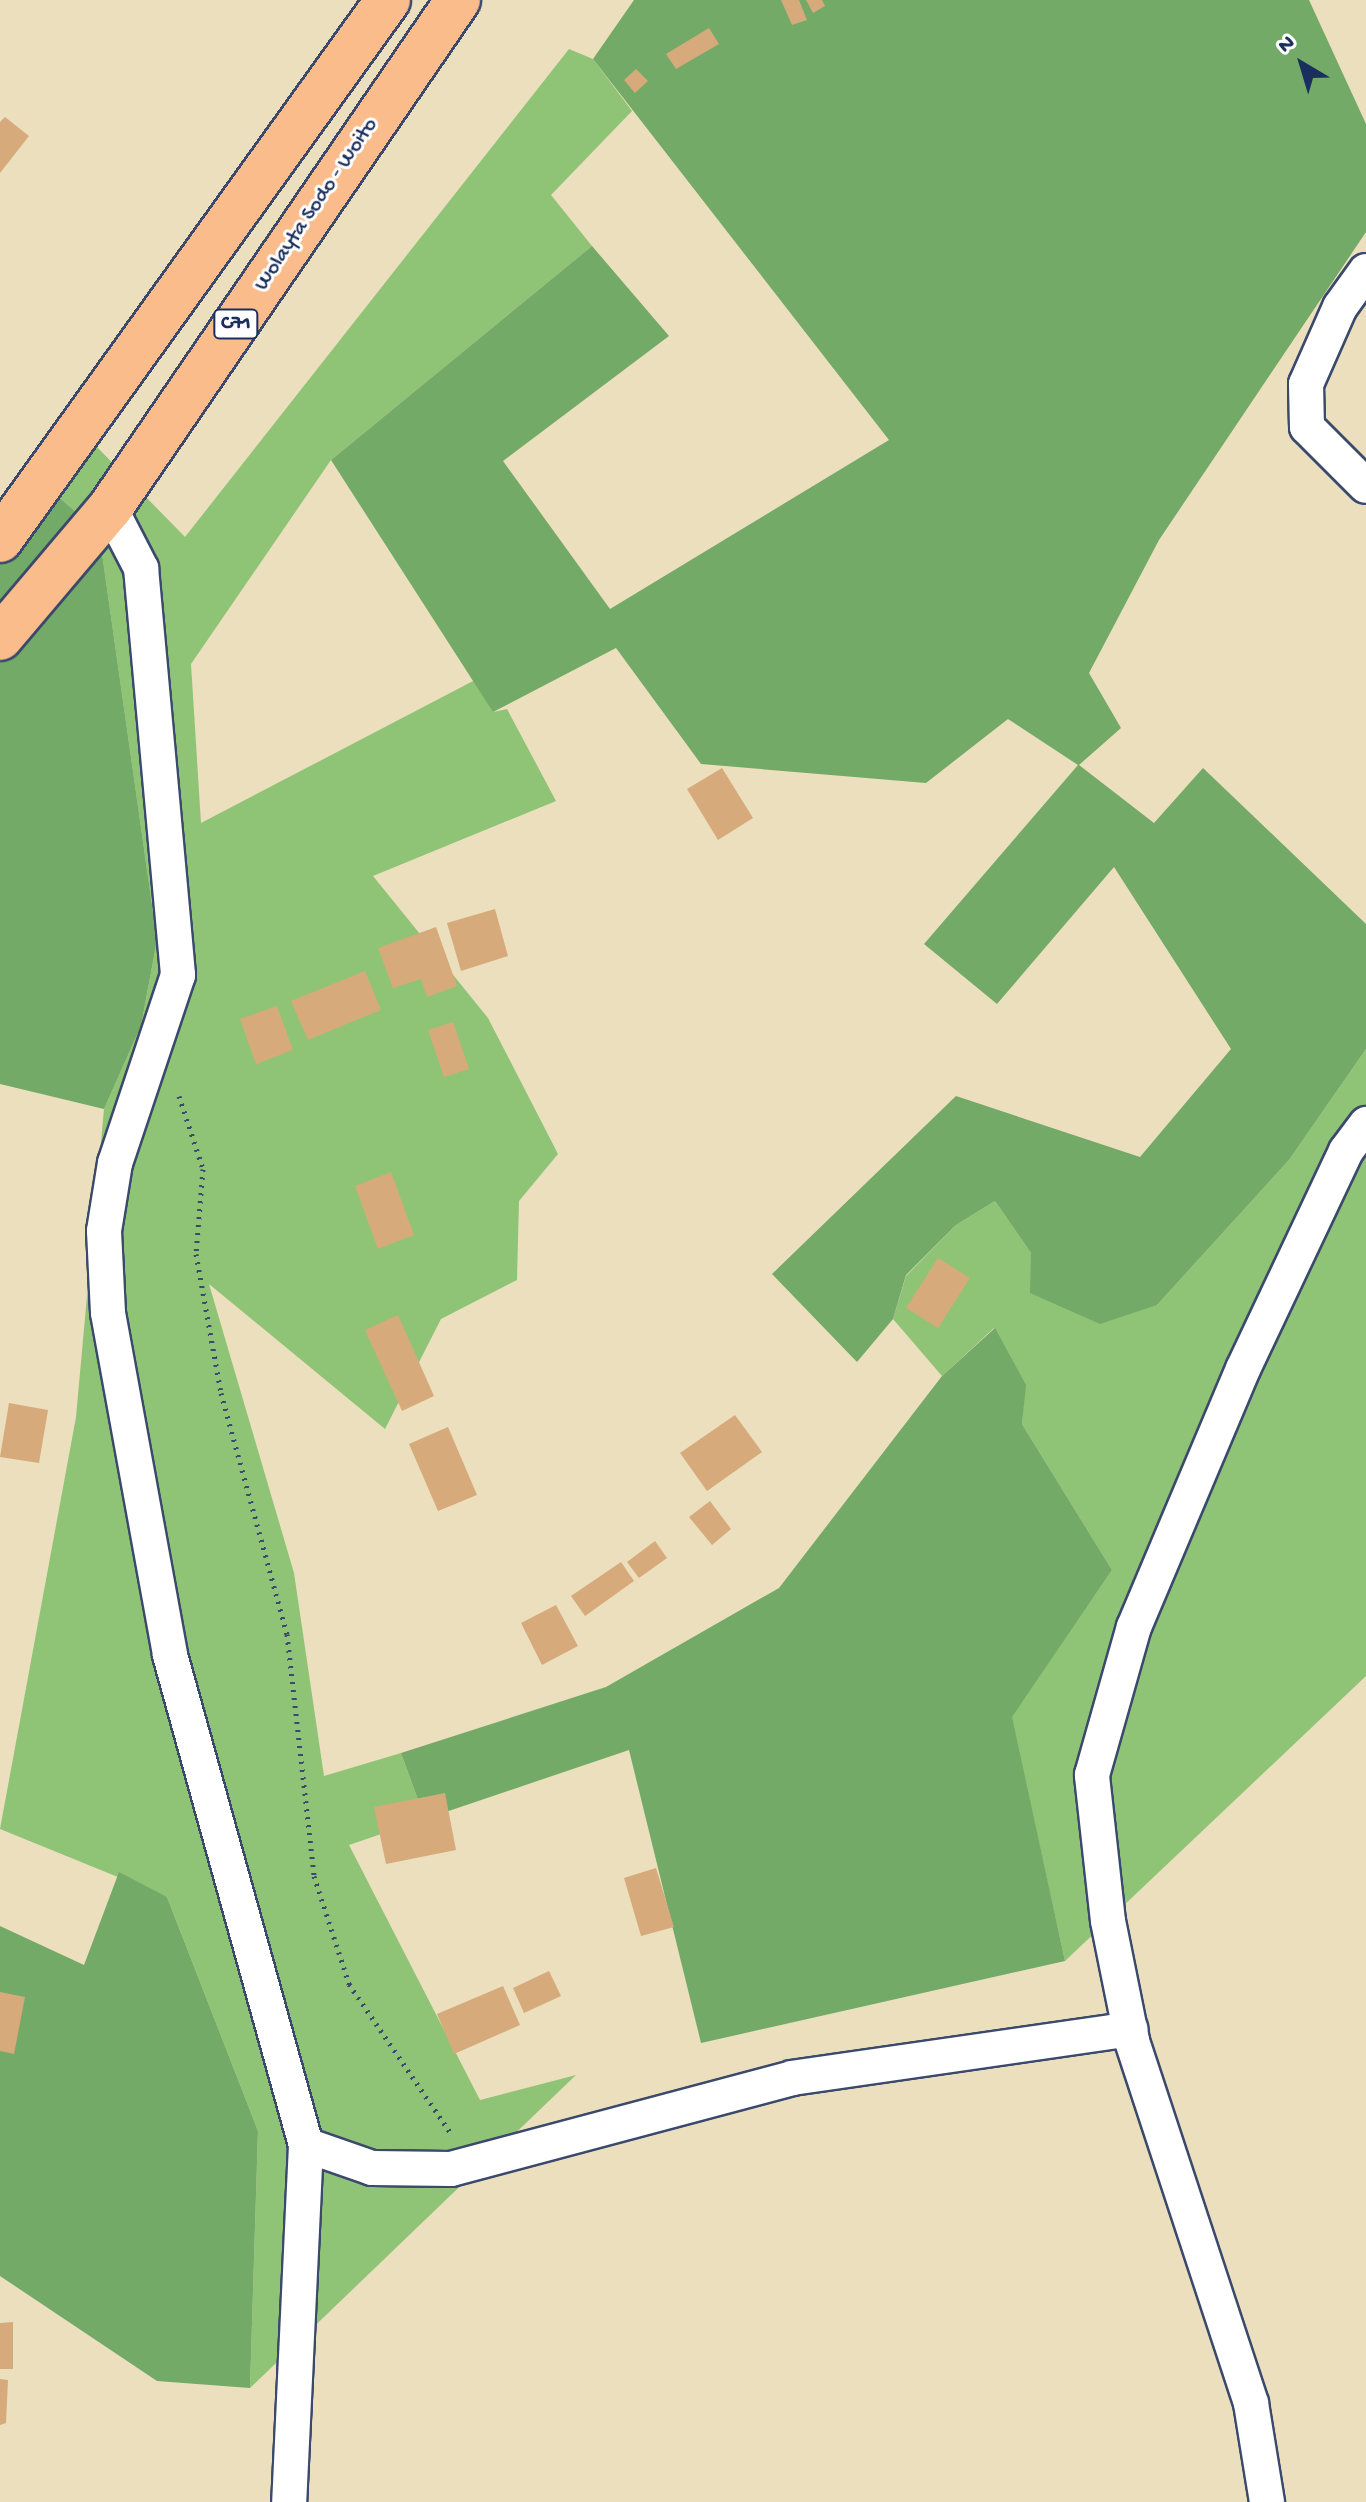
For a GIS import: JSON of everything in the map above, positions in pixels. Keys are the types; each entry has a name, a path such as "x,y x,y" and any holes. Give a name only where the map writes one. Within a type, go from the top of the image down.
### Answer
{"highway":[{"path":"0,540 388,0"},
{"name":"Wolayta Sodo - Woito","path":"0,638 110,508 458,0"}],"street":[{"path":"1366,271 1340,307 1306,384 1307,427 1366,486"},
{"path":"110,508 141,568 178,975 115,1163 104,1231 108,1313 170,1655 306,2145 289,2502"},
{"path":"1267,2502 1251,2403 1130,2029 1092,1775 1140,1613 1243,1369 1346,1151 1366,1124"},
{"path":"306,2145 372,2168 471,2164 792,2078 1130,2029"}],"path":[{"path":"159,1038 203,1169 196,1254 221,1393 287,1634 314,1876 349,1984 471,2164"}],"green space":[{"path":"634,0 1309,0 1366,124 1366,232 1159,540 1089,673 1121,728 1079,765 1154,823 1203,768 1366,924 1366,1049 1289,1160 1157,1305 1100,1324 1030,1293 1031,1253 995,1201 956,1225 906,1275 893,1319 857,1362 772,1274 956,1096 1140,1157 1231,1049 1114,867 997,1004 924,944 1078,765 1008,719 926,783 701,764 616,648 493,712 331,460 592,246 669,336 503,461 610,609 889,440 593,59"},
{"path":"569,49 593,59 632,111 551,195 592,246 331,460 191,664 201,823 475,680 493,712 507,709 556,801 373,876 488,1018 558,1154 519,1201 517,1280 441,1319 385,1429 209,1284 294,1573 324,1776 401,1753 425,1819 349,1845 480,2100 576,2075 250,2388 258,2131 167,1897 0,1829 76,1417 104,1109 141,1026 157,940 99,532 53,492 95,445 185,537"},
{"path":"53,492 99,532 157,940 141,1026 104,1109 0,1084 0,563"},
{"path":"1366,1049 1366,1676 1065,1961 1011,1717 1112,1570 1022,1424 1025,1385 994,1328 942,1376 893,1319 906,1276 956,1225 995,1201 1031,1253 1157,1305 1289,1160"},
{"path":"995,1328 1026,1385 1022,1424 1112,1570 1012,1717 1065,1961 701,2043 629,1750 425,1819 401,1753 606,1687 779,1588 942,1376"},
{"path":"119,1872 167,1897 258,2131 250,2388 157,2381 0,2276 0,1926 84,1965"}],"building":[{"path":"781,0 799,0 807,20 792,25"},
{"path":"806,0 822,0 825,6 813,13"},
{"path":"709,28 719,44 676,69 666,54"},
{"path":"636,69 648,81 635,93 624,80"},
{"path":"5,117 29,136 0,173 0,122"},
{"path":"722,768 753,818 718,840 687,789"},
{"path":"495,909 508,956 461,971 447,923"},
{"path":"436,927 457,986 427,997 421,979 393,988 378,948"},
{"path":"365,971 381,1010 308,1040 291,1001"},
{"path":"277,1006 293,1050 256,1064 240,1019"},
{"path":"453,1022 469,1069 444,1077 428,1030"},
{"path":"391,1172 414,1235 378,1249 355,1186"},
{"path":"938,1258 970,1278 938,1328 906,1308"},
{"path":"398,1315 434,1396 402,1411 365,1330"},
{"path":"9,1403 48,1410 39,1463 0,1457"},
{"path":"735,1415 762,1452 707,1491 680,1453"},
{"path":"448,1427 477,1495 438,1511 409,1444"},
{"path":"710,1501 731,1529 712,1545 689,1517"},
{"path":"655,1541 667,1558 639,1578 627,1562"},
{"path":"621,1562 634,1581 585,1616 571,1596"},
{"path":"556,1605 578,1646 542,1665 521,1623"},
{"path":"445,1793 456,1850 386,1864 374,1807"},
{"path":"656,1868 674,1927 641,1936 624,1878"},
{"path":"549,1971 561,1996 524,2013 513,1988"},
{"path":"503,1986 520,2025 454,2054 437,2014"},
{"path":"0,1992 25,1997 14,2054 0,2051"},
{"path":"13,2322 13,2369 0,2369 0,2323"},
{"path":"0,2379 8,2380 6,2423 0,2425"}]}
